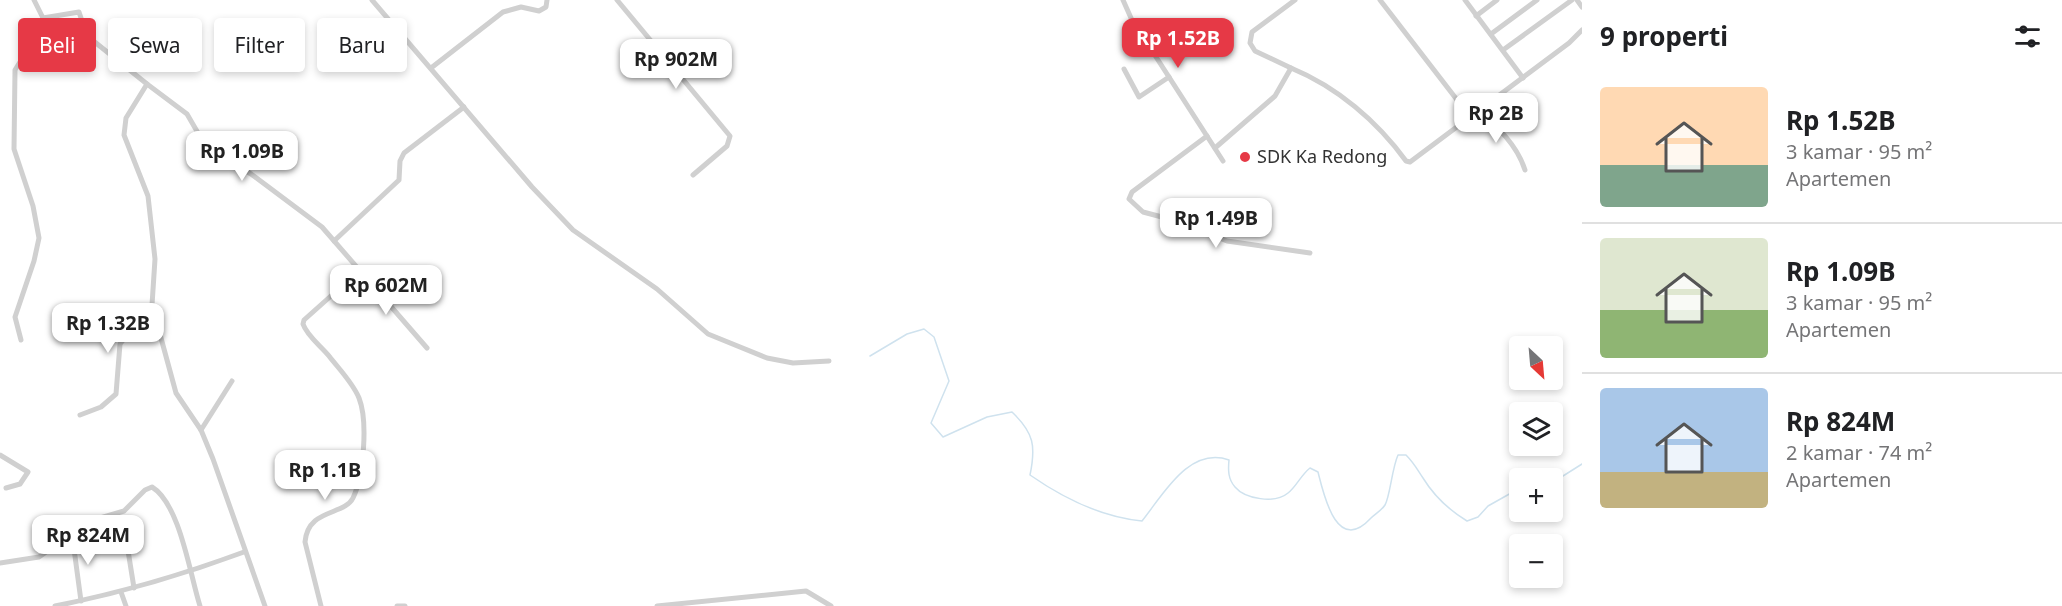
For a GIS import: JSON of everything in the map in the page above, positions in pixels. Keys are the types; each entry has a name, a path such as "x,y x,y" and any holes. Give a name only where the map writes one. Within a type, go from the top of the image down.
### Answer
{"street":[{"path":"34,0 43,18 79,12 81,18"},
{"path":"372,0 532,187 573,230 657,289 708,334 767,358 793,363 829,361"},
{"path":"431,68 503,12 521,7 540,11 546,7 547,0"},
{"path":"617,0 730,136 727,146 693,175"},
{"path":"1123,0 1223,161"},
{"path":"1295,0 1252,32 1250,43 1255,51 1327,86 1375,123 1407,162 1479,112 1569,43 1582,30"},
{"path":"1380,0 1471,118"},
{"path":"1465,0 1523,78"},
{"path":"1476,16 1497,0"},
{"path":"1491,34 1537,0"},
{"path":"1503,50 1572,0"},
{"path":"96,43 187,114 198,132 215,152 251,174 322,227 427,348"},
{"path":"18,65 15,70 14,149 33,207 39,238 34,261 15,317 21,340"},
{"path":"1124,69 1139,97 1169,77"},
{"path":"1215,148 1281,90 1290,70"},
{"path":"147,84 126,118 124,135 148,196 155,259 152,305 176,393 201,430 265,606"},
{"path":"334,241 399,180 400,161 404,153 464,107"},
{"path":"1479,112 1502,131 1525,170"},
{"path":"1207,136 1130,195 1129,199 1134,206 1146,213 1171,219 1227,241 1310,253"},
{"path":"321,606 305,534 325,513 344,507 352,501 360,472 364,441 359,397 353,386 303,324 304,320 360,270"},
{"path":"80,415 101,407 116,393 120,344 124,339 158,327"},
{"path":"201,430 232,381"},
{"path":"0,455 26,469 28,473 20,484 6,488"},
{"path":"0,465 6,459"},
{"path":"0,562 39,557 98,517 124,511 152,487 160,494 174,517 200,606"},
{"path":"72,534 81,601"},
{"path":"126,538 134,588"},
{"path":"56,606 121,592 189,572 244,552"},
{"path":"657,606 806,591 831,606"},
{"path":"121,592 126,606"},
{"path":"397,606 405,606"}],"waterway":[{"path":"870,356 907,334 924,329 934,337 949,381 931,423 943,437 987,417 1012,412 1025,427 1032,440 1033,456 1030,475 1083,505 1127,519 1142,521 1178,475 1201,460 1215,458 1229,460 1230,478 1233,484 1246,495 1260,499 1282,496 1291,490 1310,468 1318,472 1328,507 1341,526 1349,530 1359,528 1385,505 1398,455 1406,455 1437,497 1467,521 1478,517 1488,506 1509,494"},
{"path":"1563,476 1582,464"}],"place":[{"name":"SDK Ka Redong","path":"1245,157"}]}
